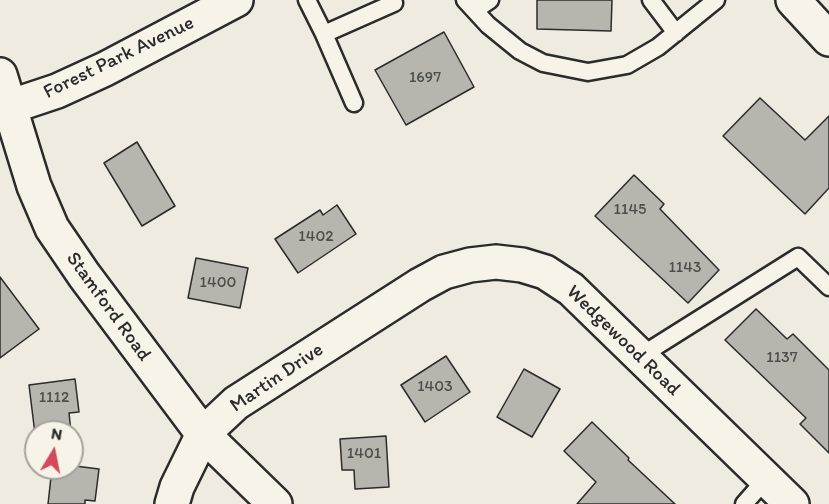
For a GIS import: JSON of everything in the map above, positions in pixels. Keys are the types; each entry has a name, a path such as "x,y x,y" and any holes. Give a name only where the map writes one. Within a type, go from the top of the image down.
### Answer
{"street":[{"name":"Forest Park Avenue","path":"5,109 57,91 105,69 219,4"},
{"name":"Stamford Road","path":"0,75 5,109 52,228 84,275 203,434 275,504"},
{"name":"Wedgewood Road","path":"420,285 444,272 470,265 496,262 522,265 545,272 571,289 792,504"},
{"name":"Martin Drive","path":"171,504 177,486 203,434 236,403 420,285"}],"lane":[{"path":"307,0 354,103"},
{"path":"490,0 470,5 488,25 520,51 543,63 588,72 627,65 658,47 716,0"},
{"path":"651,0 676,33"},
{"path":"324,34 394,3"},
{"path":"639,357 798,257 829,287"},
{"path":"744,504 766,479"}],"building":[{"path":"537,0 612,0 611,31 537,29"},
{"path":"444,32 474,87 406,125 375,70"},
{"path":"760,98 805,140 829,116 829,188 805,214 723,136"},
{"path":"137,142 175,206 142,226 104,163"},
{"path":"634,175 664,204 660,209 719,270 688,303 595,216"},
{"path":"337,205 356,234 298,273 275,239 320,210 323,215"},
{"path":"196,258 248,268 240,308 188,298"},
{"path":"0,277 39,329 0,358"},
{"path":"756,309 787,339 793,334 829,370 829,453 800,424 806,418 725,340"},
{"path":"446,356 470,392 425,422 401,385"},
{"path":"524,369 560,389 532,437 497,417"},
{"path":"75,379 79,412 69,413 70,420 33,420 29,385"},
{"path":"592,422 675,504 577,504 596,482 564,451"},
{"path":"386,436 389,487 355,489 354,470 342,470 340,439"},
{"path":"84,467 99,469 95,501 85,500 85,504 48,504 51,480 84,480"}]}
